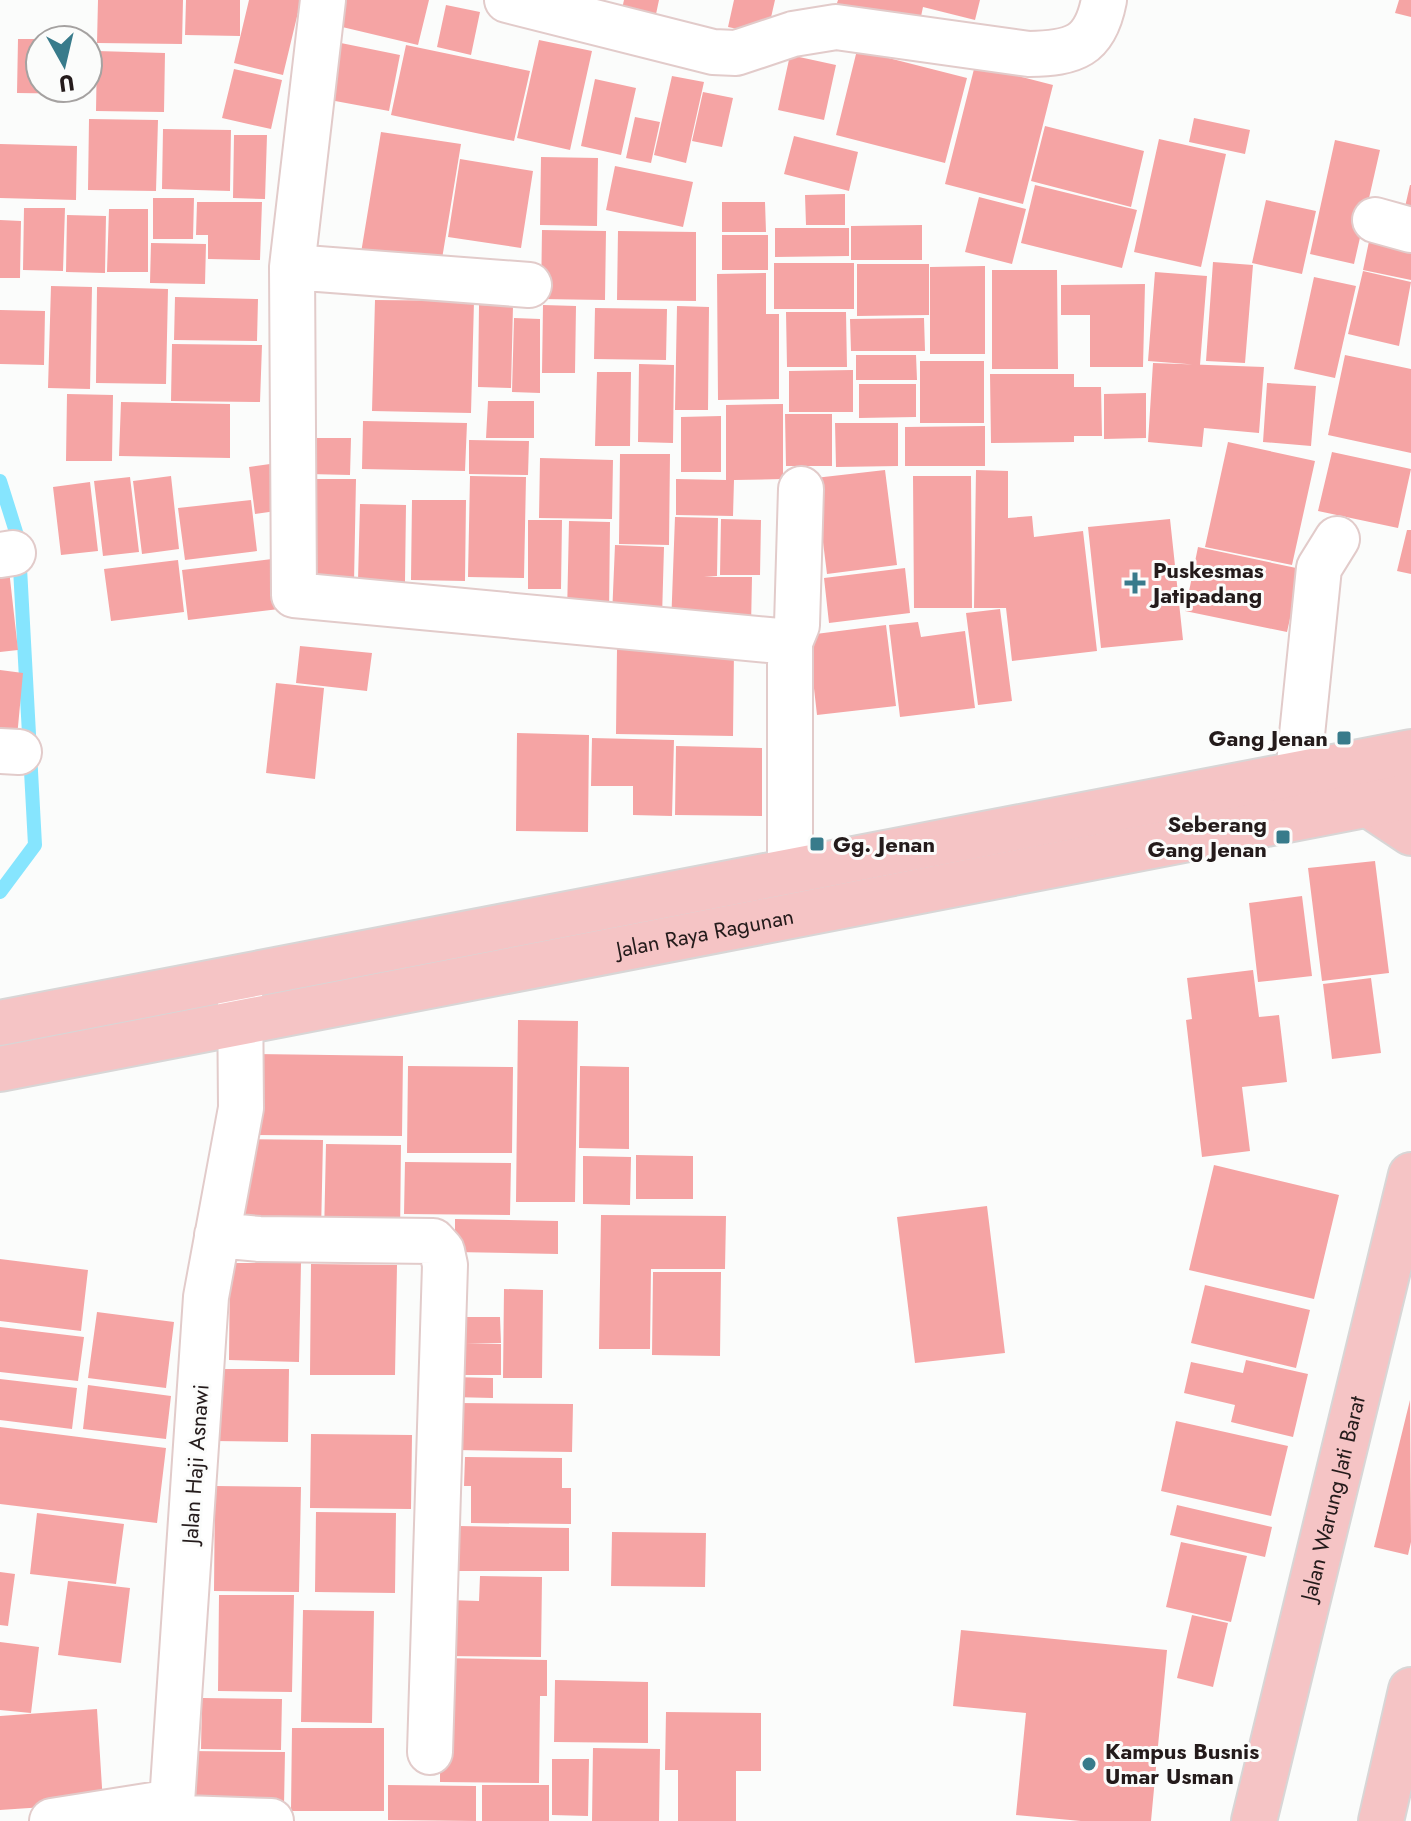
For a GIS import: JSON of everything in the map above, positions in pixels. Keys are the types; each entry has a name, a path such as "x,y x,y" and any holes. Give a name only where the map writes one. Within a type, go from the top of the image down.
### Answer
{"main road":[{"name":"Jalan Raya Ragunan","path":"0,1023 1411,752"},
{"name":"Jalan Raya Ragunan","path":"0,1069 1411,796"},
{"path":"1366,803 1411,833"},
{"path":"521,922 527,965"},
{"name":"Jalan Warung Jati Barat","path":"1254,1821 1411,1175"},
{"path":"1381,1821 1411,1690"}],"street":[{"path":"323,0 292,267 294,595 790,642"},
{"path":"507,0 713,52 736,53 793,34 836,27 1029,54 1058,54 1079,47 1092,35 1104,0"},
{"path":"292,267 529,285"},
{"path":"790,870 790,642 797,625 801,489"},
{"path":"1298,774 1319,568 1337,539"},
{"name":"Jalan Haji Asnawi","path":"178,1810 206,1297 241,1108 240,975"},
{"path":"217,1235 259,1239 433,1241 442,1251 445,1265 430,1752"},
{"path":"52,1821 178,1810 271,1821"}],"building":[{"path":"98,0 183,0 182,44 104,43 104,24 97,24"},
{"path":"186,0 240,0 240,36 185,35"},
{"path":"249,0 301,0 283,75 234,63"},
{"path":"344,0 429,0 418,45 338,26"},
{"path":"624,0 659,0 652,33 618,26"},
{"path":"734,0 775,0 767,35 728,27"},
{"path":"838,0 980,0 975,20 923,7 919,26 836,6"},
{"path":"1399,0 1411,0 1411,17 1395,13"},
{"path":"446,5 480,12 471,55 437,47"},
{"path":"18,39 24,39 24,93 17,93"},
{"path":"539,40 592,51 570,150 517,138"},
{"path":"331,41 400,55 389,111 319,98"},
{"path":"406,45 530,71 514,141 391,115"},
{"path":"857,50 967,78 945,163 836,135"},
{"path":"104,51 165,53 164,112 96,111 96,104 104,104"},
{"path":"790,55 836,65 824,120 778,110"},
{"path":"975,65 1053,85 1023,204 945,184"},
{"path":"234,69 282,80 271,129 222,118"},
{"path":"672,76 704,82 686,163 654,155"},
{"path":"595,79 636,88 621,155 581,146"},
{"path":"703,92 733,98 722,147 692,141"},
{"path":"635,117 660,122 651,163 626,158"},
{"path":"1194,118 1250,130 1245,154 1189,142"},
{"path":"89,119 158,120 156,191 88,190"},
{"path":"1045,126 1144,151 1131,207 1031,181"},
{"path":"163,129 231,130 230,191 162,189"},
{"path":"381,132 461,144 440,271 360,259"},
{"path":"234,135 267,135 265,199 233,198"},
{"path":"794,136 858,152 849,191 784,174"},
{"path":"1159,139 1226,154 1201,267 1134,252"},
{"path":"1335,140 1380,150 1354,264 1310,254"},
{"path":"0,144 77,146 76,200 0,198"},
{"path":"541,157 598,158 597,226 540,225"},
{"path":"460,159 533,171 521,248 448,237"},
{"path":"615,166 693,182 683,227 606,210"},
{"path":"1035,185 1137,210 1122,268 1021,243"},
{"path":"1411,185 1411,222 1402,220"},
{"path":"845,194 845,225 806,225 805,195"},
{"path":"979,197 1026,209 1012,264 965,252"},
{"path":"153,198 194,198 193,239 153,239"},
{"path":"1266,200 1316,211 1302,274 1252,263"},
{"path":"197,202 262,202 260,260 208,259 208,235 196,235"},
{"path":"722,202 765,202 766,232 722,232"},
{"path":"24,208 65,208 63,271 23,270"},
{"path":"109,209 148,209 148,272 107,272"},
{"path":"67,215 106,216 105,273 66,272"},
{"path":"0,220 21,221 20,278 0,278"},
{"path":"922,225 922,260 851,260 851,226"},
{"path":"1372,227 1411,235 1411,280 1363,270"},
{"path":"775,228 849,228 849,256 775,257"},
{"path":"542,230 606,231 605,300 541,299"},
{"path":"618,231 696,232 696,301 617,300"},
{"path":"722,235 768,235 768,270 722,270"},
{"path":"151,243 206,244 205,284 150,283"},
{"path":"1213,262 1253,265 1245,363 1206,361"},
{"path":"774,263 854,263 854,309 774,309"},
{"path":"857,264 929,264 929,315 857,316"},
{"path":"985,266 985,354 930,354 930,267"},
{"path":"992,270 1057,270 1058,369 992,369"},
{"path":"1363,271 1411,282 1399,346 1348,334"},
{"path":"1155,272 1207,276 1200,365 1148,361"},
{"path":"766,273 766,314 779,314 779,399 718,400 717,274"},
{"path":"1314,277 1356,286 1335,378 1294,369"},
{"path":"1145,284 1143,367 1090,367 1090,315 1061,315 1061,285"},
{"path":"51,286 92,287 90,389 48,388"},
{"path":"97,287 168,289 166,384 96,383"},
{"path":"175,297 258,299 257,341 174,340"},
{"path":"375,300 474,301 471,413 372,411"},
{"path":"479,305 513,306 511,388 478,387"},
{"path":"543,305 576,306 575,373 542,373"},
{"path":"677,306 709,307 708,410 675,410"},
{"path":"595,308 667,309 666,360 594,359"},
{"path":"0,310 45,311 44,365 0,364"},
{"path":"786,312 846,312 847,367 787,367"},
{"path":"514,318 540,319 540,393 512,392"},
{"path":"924,318 925,351 851,351 850,319"},
{"path":"172,344 262,345 260,402 171,401"},
{"path":"856,355 916,355 917,380 856,380"},
{"path":"1345,355 1411,369 1411,453 1328,435"},
{"path":"920,361 984,361 984,423 920,423"},
{"path":"1153,363 1264,367 1259,433 1204,428 1202,447 1148,442"},
{"path":"639,364 674,365 673,443 638,442"},
{"path":"853,370 853,412 789,412 789,371"},
{"path":"597,372 631,372 630,446 595,446"},
{"path":"990,374 1074,374 1074,387 1101,387 1102,436 1074,436 1074,442 991,443"},
{"path":"1267,383 1316,386 1311,446 1263,442"},
{"path":"859,384 916,384 916,417 859,418"},
{"path":"1146,393 1146,438 1104,439 1104,394"},
{"path":"67,394 113,395 112,461 66,461"},
{"path":"488,401 534,401 534,438 486,438"},
{"path":"121,402 230,404 230,458 119,456"},
{"path":"783,404 783,479 734,480 733,516 676,515 676,479 726,480 726,405"},
{"path":"785,414 832,414 832,466 786,466"},
{"path":"721,416 721,472 681,472 681,417"},
{"path":"363,421 467,423 465,471 362,469"},
{"path":"835,423 898,423 898,466 836,467"},
{"path":"985,426 985,466 905,466 905,427"},
{"path":"310,438 351,438 350,475 309,474"},
{"path":"469,440 529,441 528,475 469,474"},
{"path":"1228,442 1315,461 1292,565 1205,547"},
{"path":"1332,452 1411,469 1398,528 1318,511"},
{"path":"620,454 670,454 669,545 619,544"},
{"path":"540,458 613,460 612,519 539,518"},
{"path":"270,464 276,511 255,514 249,467"},
{"path":"885,470 897,565 827,574 815,478"},
{"path":"976,470 1008,471 1008,518 1032,516 1034,537 1083,531 1097,651 1012,661 1006,608 974,608"},
{"path":"171,476 179,549 142,554 133,481"},
{"path":"470,476 526,477 524,578 468,577"},
{"path":"913,476 971,476 972,608 914,608"},
{"path":"130,477 139,552 103,556 94,481"},
{"path":"305,479 356,479 354,583 303,583"},
{"path":"90,482 98,551 61,555 53,487"},
{"path":"251,500 257,551 185,560 178,508"},
{"path":"412,500 466,500 465,581 411,580"},
{"path":"360,504 406,505 405,582 358,581"},
{"path":"675,517 718,518 717,576 704,577 752,577 751,627 671,626"},
{"path":"721,519 761,520 760,575 720,575"},
{"name":"Puskesmas Jatipadang","path":"1170,519 1183,640 1101,648 1088,527"},
{"path":"528,520 562,520 561,589 528,589"},
{"path":"569,521 610,522 609,615 567,615"},
{"path":"1407,530 1411,530 1411,574 1397,571"},
{"path":"615,545 664,547 662,617 612,616"},
{"path":"1198,547 1301,569 1287,632 1185,611"},
{"path":"272,559 279,609 188,620 182,570"},
{"path":"178,560 184,612 111,621 104,569"},
{"path":"0,561 8,561 18,650 0,652"},
{"path":"905,568 910,613 829,623 824,578"},
{"path":"1000,609 1012,701 978,705 966,613"},
{"path":"918,622 921,637 965,631 975,708 900,717 889,625"},
{"path":"886,625 896,706 817,715 808,635"},
{"path":"300,646 372,653 367,691 296,683"},
{"path":"617,649 734,651 733,736 616,734"},
{"path":"0,670 23,673 16,748 0,747"},
{"path":"276,683 324,688 315,779 266,773"},
{"path":"517,733 589,735 588,832 516,831"},
{"path":"592,738 674,740 672,816 633,815 633,786 591,786"},
{"path":"676,746 762,748 762,816 675,815"},
{"path":"1375,861 1389,973 1322,981 1308,868"},
{"path":"1302,896 1312,976 1258,982 1249,903"},
{"path":"1253,970 1259,1017 1279,1015 1287,1082 1242,1087 1250,1151 1202,1157 1186,1020 1192,1019 1187,978"},
{"path":"1371,978 1381,1053 1332,1059 1323,984"},
{"path":"518,1020 578,1021 575,1202 516,1202"},
{"path":"256,1054 403,1056 402,1136 254,1135"},
{"path":"408,1066 513,1067 512,1153 407,1153"},
{"path":"580,1066 629,1067 629,1149 579,1148"},
{"path":"238,1139 323,1140 321,1232 237,1231"},
{"path":"326,1144 401,1145 400,1237 324,1236"},
{"path":"636,1155 693,1156 693,1199 636,1199"},
{"path":"583,1156 631,1157 630,1205 583,1204"},
{"path":"405,1162 511,1163 510,1215 404,1214"},
{"path":"1214,1165 1339,1195 1314,1299 1189,1270"},
{"path":"987,1206 1005,1353 915,1363 897,1217"},
{"path":"601,1215 726,1216 725,1269 651,1269 650,1349 599,1349"},
{"path":"455,1219 558,1221 558,1254 455,1252"},
{"path":"0,1259 88,1270 81,1331 0,1321"},
{"path":"230,1263 301,1263 299,1362 229,1360"},
{"path":"311,1264 397,1265 395,1375 310,1375"},
{"path":"653,1272 721,1272 720,1356 652,1355"},
{"path":"1205,1285 1310,1310 1296,1368 1191,1343"},
{"path":"504,1289 543,1290 542,1378 503,1378"},
{"path":"97,1312 174,1322 166,1388 88,1378"},
{"path":"454,1317 500,1317 501,1343 466,1344 501,1344 501,1375 453,1375"},
{"path":"0,1327 84,1337 78,1381 0,1372"},
{"path":"1246,1360 1308,1374 1293,1437 1231,1422 1235,1405 1184,1393 1191,1362 1243,1373"},
{"path":"214,1369 289,1369 288,1442 214,1441"},
{"path":"453,1377 493,1378 493,1398 452,1397"},
{"path":"0,1379 77,1388 72,1429 0,1420"},
{"path":"88,1385 171,1396 166,1439 83,1429"},
{"path":"1410,1400 1411,1542 1408,1555 1374,1547"},
{"path":"457,1403 573,1404 572,1452 456,1450"},
{"path":"1176,1421 1288,1446 1271,1516 1161,1491"},
{"path":"0,1427 166,1448 157,1523 0,1504"},
{"path":"311,1434 412,1435 411,1509 310,1508"},
{"path":"465,1457 562,1458 562,1488 571,1488 571,1524 471,1523 471,1486 464,1486"},
{"path":"215,1486 301,1487 299,1592 214,1591"},
{"path":"1177,1505 1272,1527 1265,1557 1170,1535"},
{"path":"316,1512 396,1513 395,1593 315,1592"},
{"path":"37,1513 124,1524 116,1584 30,1574"},
{"path":"459,1526 569,1528 569,1571 459,1571"},
{"path":"612,1532 706,1533 705,1587 611,1586"},
{"path":"1181,1542 1247,1556 1231,1622 1166,1607"},
{"path":"0,1572 15,1574 8,1626 0,1625"},
{"path":"480,1576 542,1577 541,1657 448,1656 449,1600 479,1601"},
{"path":"68,1581 130,1588 121,1663 58,1655"},
{"path":"219,1595 294,1595 292,1692 218,1691"},
{"path":"303,1610 374,1611 372,1723 301,1722"},
{"path":"1192,1615 1228,1623 1213,1687 1177,1678"},
{"name":"Kampus Busnis Umar Usman","path":"961,1630 1167,1650 1151,1821 1081,1821 1016,1815 1026,1713 953,1706"},
{"path":"0,1642 39,1647 31,1713 0,1710"},
{"path":"440,1658 547,1660 547,1696 540,1696 539,1783 440,1782"},
{"path":"555,1680 648,1682 648,1743 554,1742"},
{"path":"202,1698 282,1699 281,1750 201,1749"},
{"path":"97,1709 103,1803 0,1810 0,1716"},
{"path":"666,1712 761,1713 761,1771 736,1771 736,1821 678,1821 678,1770 665,1770"},
{"path":"292,1728 384,1728 384,1811 291,1811"},
{"path":"593,1748 660,1749 659,1821 592,1821"},
{"path":"189,1751 285,1752 284,1806 188,1805"},
{"path":"552,1759 589,1759 588,1816 552,1815"},
{"path":"388,1785 476,1786 476,1821 388,1820"},
{"path":"482,1785 549,1785 549,1821 482,1821"}],"waterway":[{"path":"0,481 16,532 20,568 35,845 0,892"}],"place":[{"name":"Puskesmas Jatipadang","path":"1135,583"},
{"name":"Gang Jenan","path":"1344,738"},
{"name":"Seberang Gang Jenan","path":"1283,837"},
{"name":"Gg. Jenan","path":"817,844"},
{"name":"Kampus Busnis Umar Usman","path":"1089,1764"}]}
